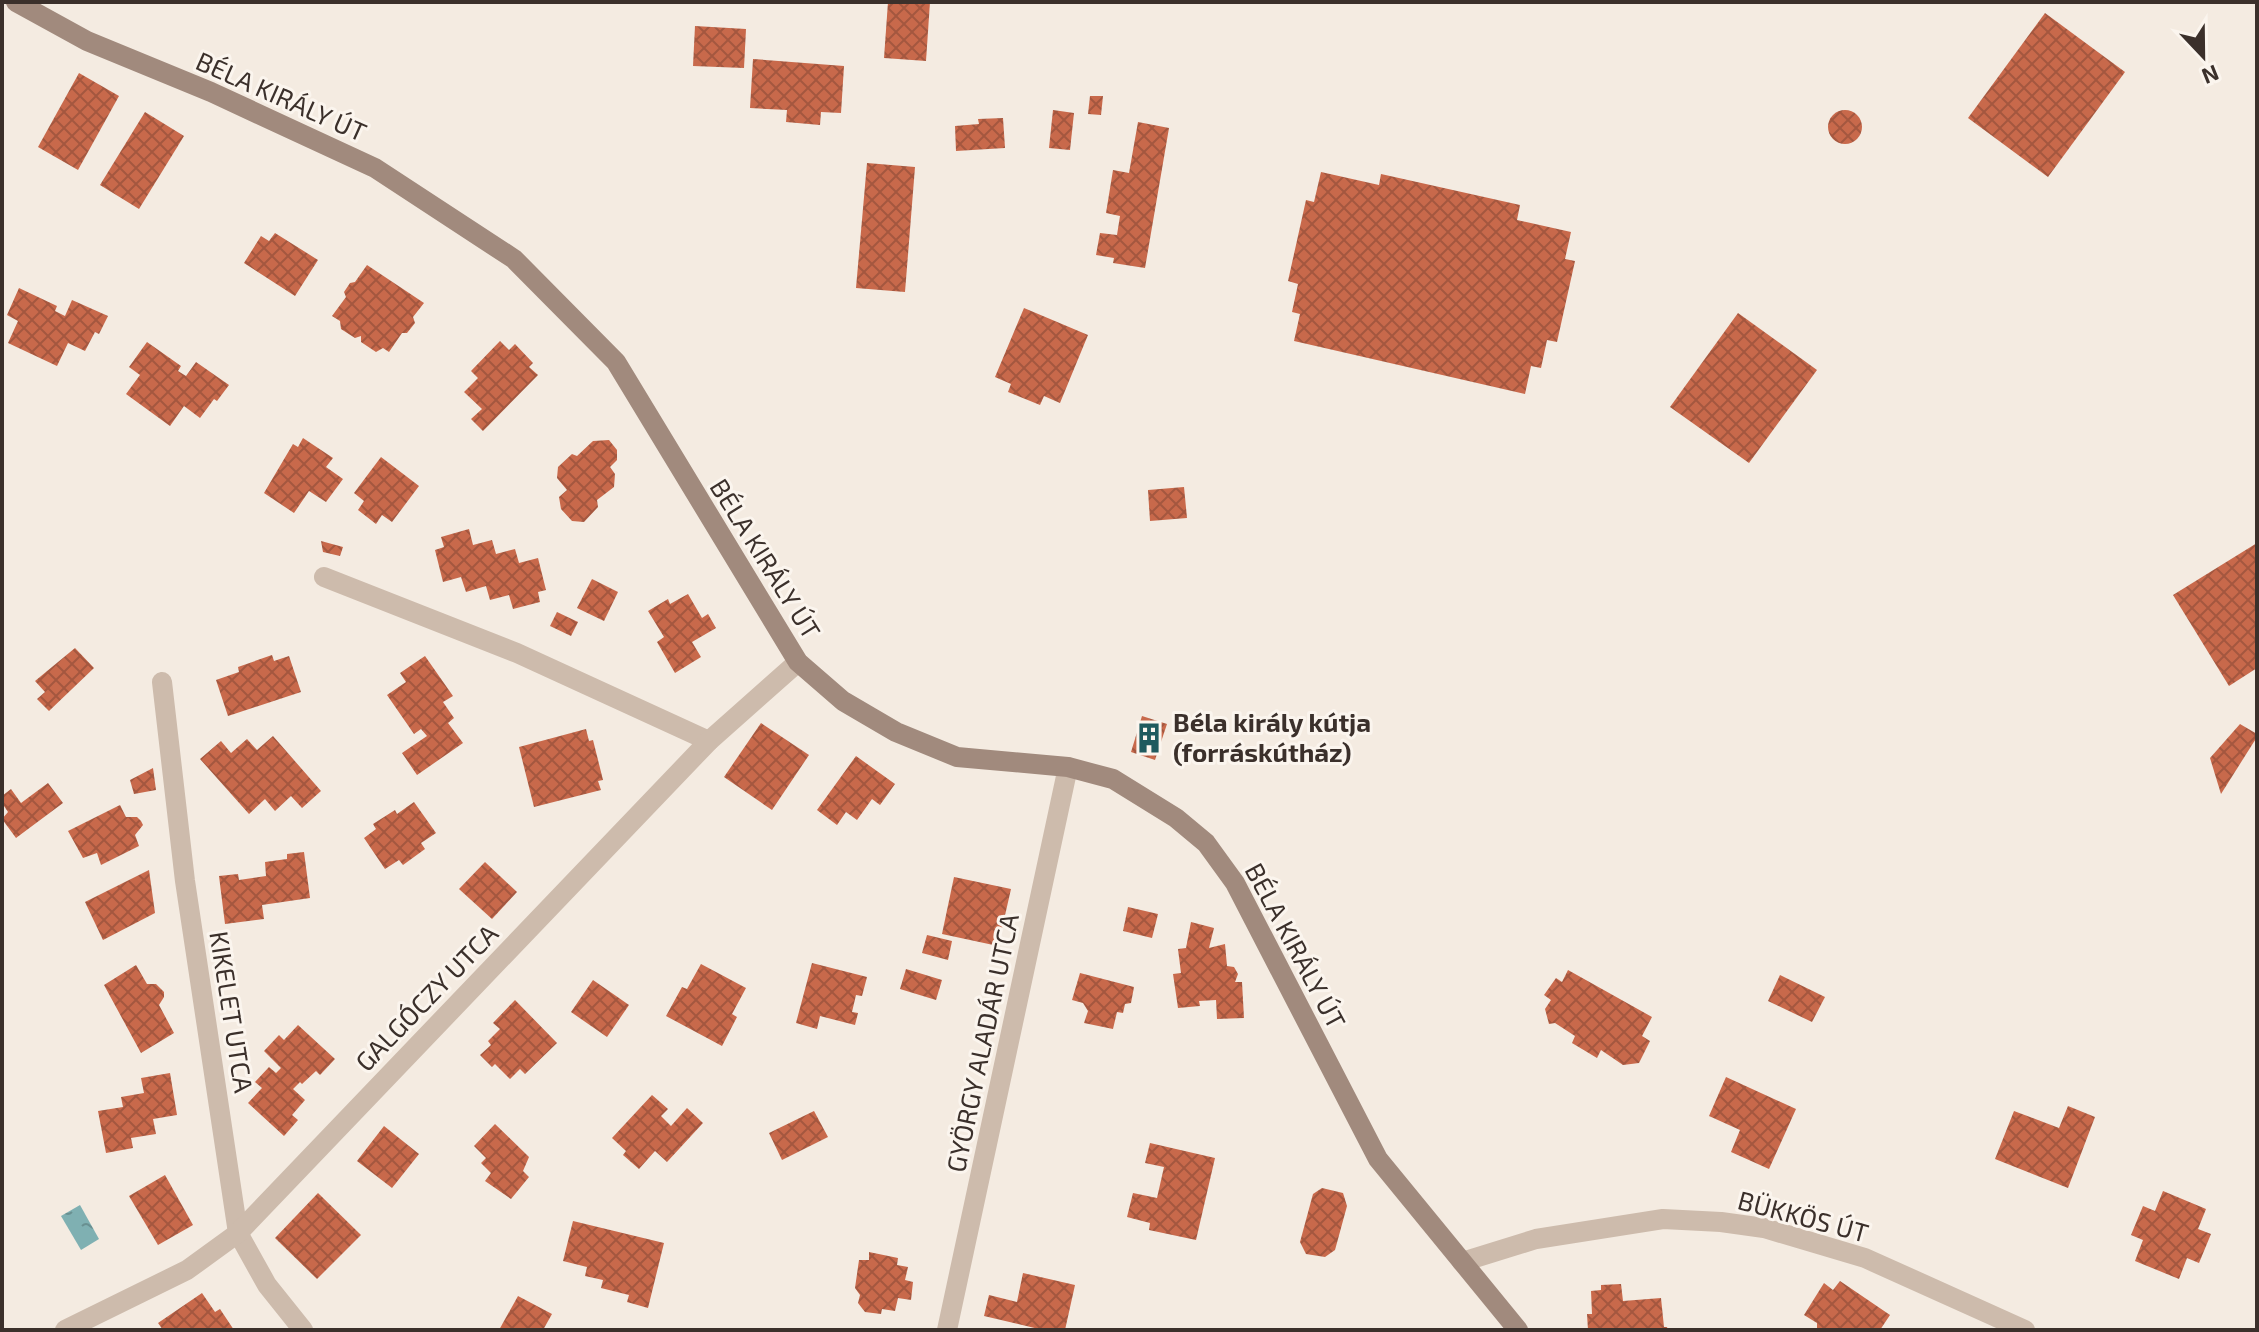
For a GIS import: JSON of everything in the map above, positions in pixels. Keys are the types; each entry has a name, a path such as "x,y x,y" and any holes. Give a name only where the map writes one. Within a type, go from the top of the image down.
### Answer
{"street":[{"name":"BÉLA KIRÁLY ÚT","path":"16,2 87,41 211,92 375,168 514,259 616,362 798,662 843,701 896,732 957,757 1068,767 1113,779 1176,818 1206,843 1235,883 1378,1159 1518,1330"},
{"path":"324,577 517,653 709,741"},
{"name":"GALGÓCZY UTCA","path":"65,1330 187,1270 238,1233 709,741 798,662"},
{"name":"KIKELET UTCA","path":"162,682 185,881 238,1233 267,1285 303,1330"},
{"name":"GYÖRGY ALADÁR UTCA","path":"947,1330 1068,767"},
{"name":"BÜKKÖS ÚT","path":"1462,1262 1536,1239 1663,1219 1721,1222 1764,1228 1865,1258 2025,1330"}],"water":[{"path":"80,1205 99,1239 81,1250 61,1216"}],"building":[{"path":"888,2 930,2 926,61 884,58"},
{"path":"2045,13 2125,72 2048,177 1968,118"},
{"path":"695,26 746,29 744,68 693,66"},
{"path":"753,59 844,66 841,113 821,112 820,125 786,122 787,110 750,108"},
{"path":"79,73 119,96 78,170 38,147"},
{"path":"1090,96 1103,96 1101,115 1088,114"},
{"path":"1053,110 1074,113 1070,150 1049,148"},
{"path":"1845,110 1857,115 1862,127 1857,139 1845,144 1833,139 1828,127 1833,115"},
{"path":"145,112 184,136 139,209 100,185"},
{"path":"1003,118 1005,148 956,151 955,126 979,124 978,119"},
{"path":"1138,122 1169,128 1145,268 1113,263 1114,258 1096,255 1100,233 1117,235 1120,216 1106,213 1113,170 1129,173"},
{"path":"867,163 915,167 905,292 856,288"},
{"path":"1321,172 1379,185 1381,174 1520,205 1517,220 1571,232 1565,259 1575,261 1557,342 1547,340 1541,368 1531,366 1525,394 1294,341 1300,314 1292,312 1298,284 1288,281 1306,200 1314,202"},
{"path":"275,233 318,260 295,296 244,263 261,236 269,241"},
{"path":"367,265 424,303 413,317 415,323 407,333 402,333 389,352 383,348 376,352 361,342 361,336 355,338 341,329 340,321 332,316 346,297 344,292 350,283 355,282"},
{"path":"19,288 57,306 55,311 65,316 72,300 108,316 85,351 68,343 57,366 8,343 18,321 7,315"},
{"path":"1024,308 1088,335 1060,403 1044,396 1040,405 1008,392 1011,384 995,377"},
{"path":"1738,313 1817,370 1749,463 1670,407"},
{"path":"500,341 509,350 515,344 533,363 529,367 538,375 483,431 471,419 482,409 464,392 478,378 471,371"},
{"path":"147,342 181,366 178,371 186,376 196,362 229,385 200,418 184,406 170,426 126,394 140,375 129,367"},
{"path":"303,438 333,458 326,467 343,479 326,502 309,491 294,513 264,493 293,444 298,447"},
{"path":"609,440 617,450 617,460 610,467 615,474 614,487 597,500 598,507 584,522 572,521 561,509 559,497 567,490 557,478 558,467 572,454 577,456 593,441"},
{"path":"381,457 419,486 392,522 382,515 376,524 358,510 364,501 354,493"},
{"path":"1184,487 1187,518 1150,521 1148,490"},
{"path":"469,529 473,545 492,540 496,554 515,549 519,563 538,558 546,590 538,592 540,602 513,609 509,595 490,600 486,586 466,592 461,577 443,582 435,550 444,547 441,537"},
{"path":"321,541 343,547 340,556 323,552"},
{"path":"2257,543 2257,668 2229,686 2173,595"},
{"path":"592,579 618,592 604,621 577,608"},
{"path":"688,594 702,618 708,614 716,628 692,642 701,657 675,673 657,642 664,637 648,611 668,599 670,604"},
{"path":"557,612 578,622 571,636 550,626"},
{"path":"75,648 94,668 49,711 37,699 45,692 35,681"},
{"path":"272,655 274,661 289,656 301,692 228,716 216,680 239,672 238,667"},
{"path":"425,656 453,696 443,702 454,718 448,723 463,743 417,775 402,753 427,736 421,729 414,734 387,695 406,682 400,673"},
{"name":"Béla király kútja (forráskútház)","path":"1142,716 1167,724 1155,760 1131,752"},
{"path":"761,723 809,755 772,810 724,777"},
{"path":"2240,724 2257,737 2221,794 2210,758"},
{"path":"586,729 589,741 593,740 603,780 598,781 601,790 534,807 519,747"},
{"path":"273,736 321,791 302,808 291,796 275,811 265,799 249,814 200,759 221,741 231,753 247,739 257,750"},
{"path":"856,756 895,784 880,805 872,799 857,820 846,812 837,825 817,810"},
{"path":"153,768 156,790 134,794 130,780"},
{"path":"48,783 63,803 16,838 2,819 8,812 2,803 2,796 11,789 21,803"},
{"path":"414,802 436,833 421,843 425,849 403,865 399,860 385,869 364,838 376,829 373,824 395,810 397,814"},
{"path":"120,805 126,817 137,817 143,825 135,835 139,846 101,865 97,853 83,858 68,831"},
{"path":"304,852 310,898 262,905 264,919 225,924 219,876 238,874 239,880 266,876 265,862 287,859 287,854"},
{"path":"485,862 517,892 492,919 459,889"},
{"path":"149,870 155,913 103,940 85,902"},
{"path":"954,877 1011,889 998,946 942,934"},
{"path":"1128,907 1158,914 1152,938 1123,931"},
{"path":"1191,922 1214,928 1209,948 1225,944 1227,966 1234,967 1238,974 1235,982 1242,982 1244,1018 1217,1019 1216,1000 1199,1001 1200,1006 1178,1008 1173,974 1181,973 1178,949 1186,948"},
{"path":"927,935 952,941 948,960 922,953"},
{"path":"812,963 867,977 862,996 856,995 852,1012 858,1013 855,1025 820,1016 817,1029 796,1023"},
{"path":"701,964 746,988 732,1014 737,1017 722,1046 666,1016 682,987 687,989"},
{"path":"136,965 147,984 156,984 164,992 159,1005 174,1033 141,1053 104,985"},
{"path":"906,969 942,980 936,1000 900,989"},
{"path":"1568,970 1652,1017 1642,1036 1650,1041 1639,1063 1623,1065 1601,1050 1597,1058 1572,1043 1575,1036 1555,1023 1549,1024 1545,1009 1551,1000 1544,995 1556,978 1562,982"},
{"path":"1080,973 1134,987 1131,1003 1125,1004 1123,1013 1117,1012 1113,1029 1084,1023 1088,1011 1083,1003 1072,1000"},
{"path":"1780,975 1825,997 1812,1022 1768,1001"},
{"path":"593,980 629,1005 607,1037 571,1012"},
{"path":"515,1000 557,1043 525,1074 520,1069 510,1079 480,1055 491,1045 488,1041 500,1029 493,1023"},
{"path":"298,1025 335,1059 320,1075 316,1071 293,1089 305,1100 292,1115 298,1120 284,1136 248,1103 262,1088 255,1082 269,1067 276,1073 281,1068 264,1051 279,1035 284,1040"},
{"path":"170,1073 177,1115 153,1119 156,1134 131,1138 133,1148 106,1153 98,1111 123,1107 121,1097 144,1093 141,1078"},
{"path":"1726,1077 1796,1109 1769,1169 1731,1152 1740,1130 1709,1116"},
{"path":"652,1095 668,1109 661,1116 671,1126 687,1108 703,1123 667,1162 655,1151 639,1169 623,1155 626,1151 612,1138"},
{"path":"2068,1106 2095,1117 2068,1188 1995,1159 2014,1111 2059,1128"},
{"path":"814,1111 828,1137 782,1160 769,1133"},
{"path":"495,1124 529,1157 523,1171 529,1177 511,1199 485,1181 491,1173 481,1163 486,1158 474,1146"},
{"path":"384,1126 419,1154 392,1188 357,1161"},
{"path":"1150,1143 1215,1158 1196,1240 1149,1230 1150,1223 1127,1217 1133,1193 1157,1198 1164,1167 1145,1163"},
{"path":"165,1175 193,1225 158,1245 129,1196"},
{"path":"1322,1188 1343,1193 1347,1206 1335,1250 1325,1257 1306,1254 1300,1242 1313,1194"},
{"path":"2163,1191 2206,1209 2198,1229 2211,1234 2199,1263 2187,1258 2179,1279 2135,1261 2143,1240 2131,1235 2143,1206 2155,1211"},
{"path":"318,1193 361,1235 317,1279 275,1238"},
{"path":"573,1221 664,1243 648,1308 627,1302 629,1295 601,1288 603,1280 585,1276 587,1267 563,1261"},
{"path":"869,1252 898,1258 897,1265 908,1267 905,1280 913,1282 911,1300 898,1298 895,1311 882,1309 881,1314 865,1312 858,1303 860,1295 855,1288 859,1260 869,1260"},
{"path":"1023,1273 1075,1285 1065,1330 1043,1330 984,1316 989,1295 1017,1302"},
{"path":"1840,1281 1890,1315 1880,1330 1817,1330 1817,1323 1804,1315 1824,1283 1833,1290"},
{"path":"1621,1284 1623,1301 1661,1298 1664,1327 1668,1330 1588,1330 1587,1314 1592,1314 1591,1291 1601,1290 1601,1285"},
{"path":"202,1293 215,1312 220,1309 234,1330 163,1330 158,1323"},
{"path":"518,1296 552,1314 543,1330 499,1330"}],"place":[{"name":"Béla király kútja (forráskútház)","path":"1149,738"}]}
